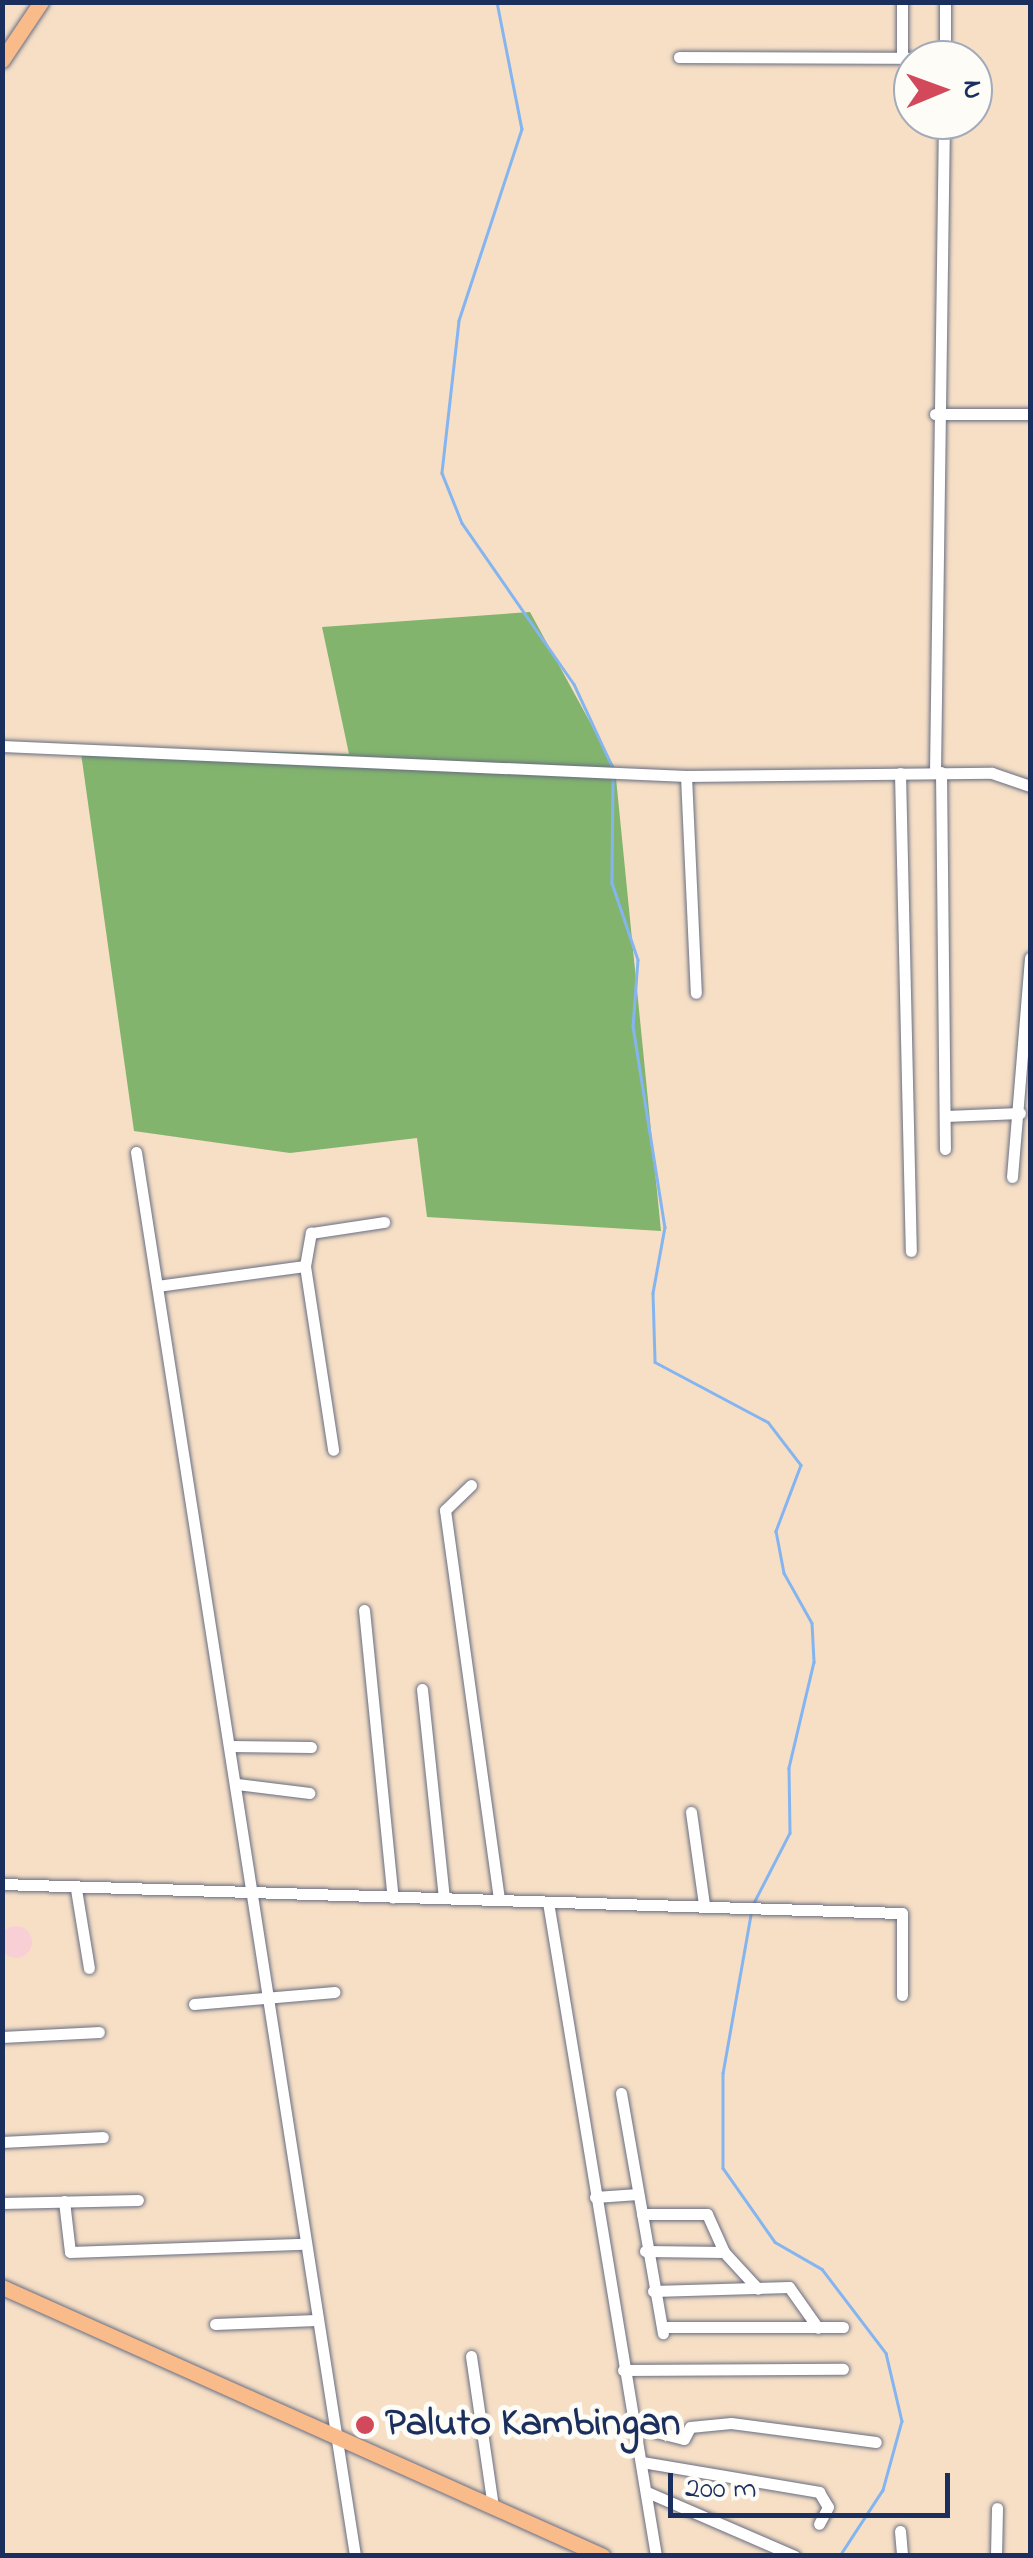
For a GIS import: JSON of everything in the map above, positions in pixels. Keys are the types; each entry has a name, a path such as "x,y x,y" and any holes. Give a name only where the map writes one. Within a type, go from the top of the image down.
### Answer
{"main road":[{"path":"2,60 41,2"},
{"path":"2,2287 602,2556"}],"street":[{"path":"902,2 902,40"},
{"path":"945,2 945,40"},
{"path":"679,58 893,58"},
{"path":"943,140 935,414 945,1149"},
{"path":"935,414 1030,414"},
{"path":"2,746 686,776 1004,774 1030,786"},
{"path":"900,773 911,1251"},
{"path":"686,776 696,993"},
{"path":"1012,1177 1030,958"},
{"path":"945,1116 1020,1113"},
{"path":"136,1152 237,1784 304,2244 356,2555"},
{"path":"333,1450 305,1266 311,1232 384,1222"},
{"path":"157,1286 305,1266"},
{"path":"471,1485 445,1510 500,1900"},
{"path":"364,1610 394,1898"},
{"path":"422,1689 444,1898"},
{"path":"230,1746 311,1747"},
{"path":"237,1784 310,1793"},
{"path":"691,1812 704,1905"},
{"path":"2,1884 902,1913 902,1995"},
{"path":"76,1889 89,1968"},
{"path":"548,1902 656,2556"},
{"path":"194,2004 334,1992"},
{"path":"2,2037 99,2032"},
{"path":"621,2093 645,2251 663,2330 843,2328"},
{"path":"2,2142 103,2137"},
{"path":"596,2197 638,2194"},
{"path":"2,2203 138,2200"},
{"path":"64,2201 70,2252 304,2244"},
{"path":"642,2214 707,2214 724,2252 758,2289"},
{"path":"645,2251 724,2252"},
{"path":"654,2291 794,2289 818,2328"},
{"path":"216,2324 316,2320"},
{"path":"470,2356 493,2507"},
{"path":"623,2370 843,2369"},
{"path":"636,2427 684,2439 690,2427 731,2422 876,2442"},
{"path":"642,2462 819,2492 828,2508 819,2524"},
{"path":"647,2492 768,2550 795,2556"},
{"path":"996,2556 997,2508"},
{"path":"900,2531 902,2556"}],"shaded area":[{"path":"16,1926 28,1930 32,1942 28,1954 16,1958 4,1954 0,1942 4,1930"}],"green space":[{"path":"530,612 615,768 661,1231 427,1217 417,1138 290,1153 134,1131 80,746 349,754 322,627"}],"waterway":[{"path":"497,2 522,129 459,321 442,473 462,523 574,684 612,766"},
{"path":"613,780 612,883 638,960 633,1026 665,1227 653,1293 655,1362 768,1422 801,1465 776,1531 784,1573 812,1623 814,1662 789,1768 790,1833 754,1903"},
{"path":"751,1915 723,2073 723,2168 775,2242 822,2269 886,2353 902,2421 883,2490 840,2556"}],"place":[{"name":"Paluto Kambingan","path":"365,2425"}]}
